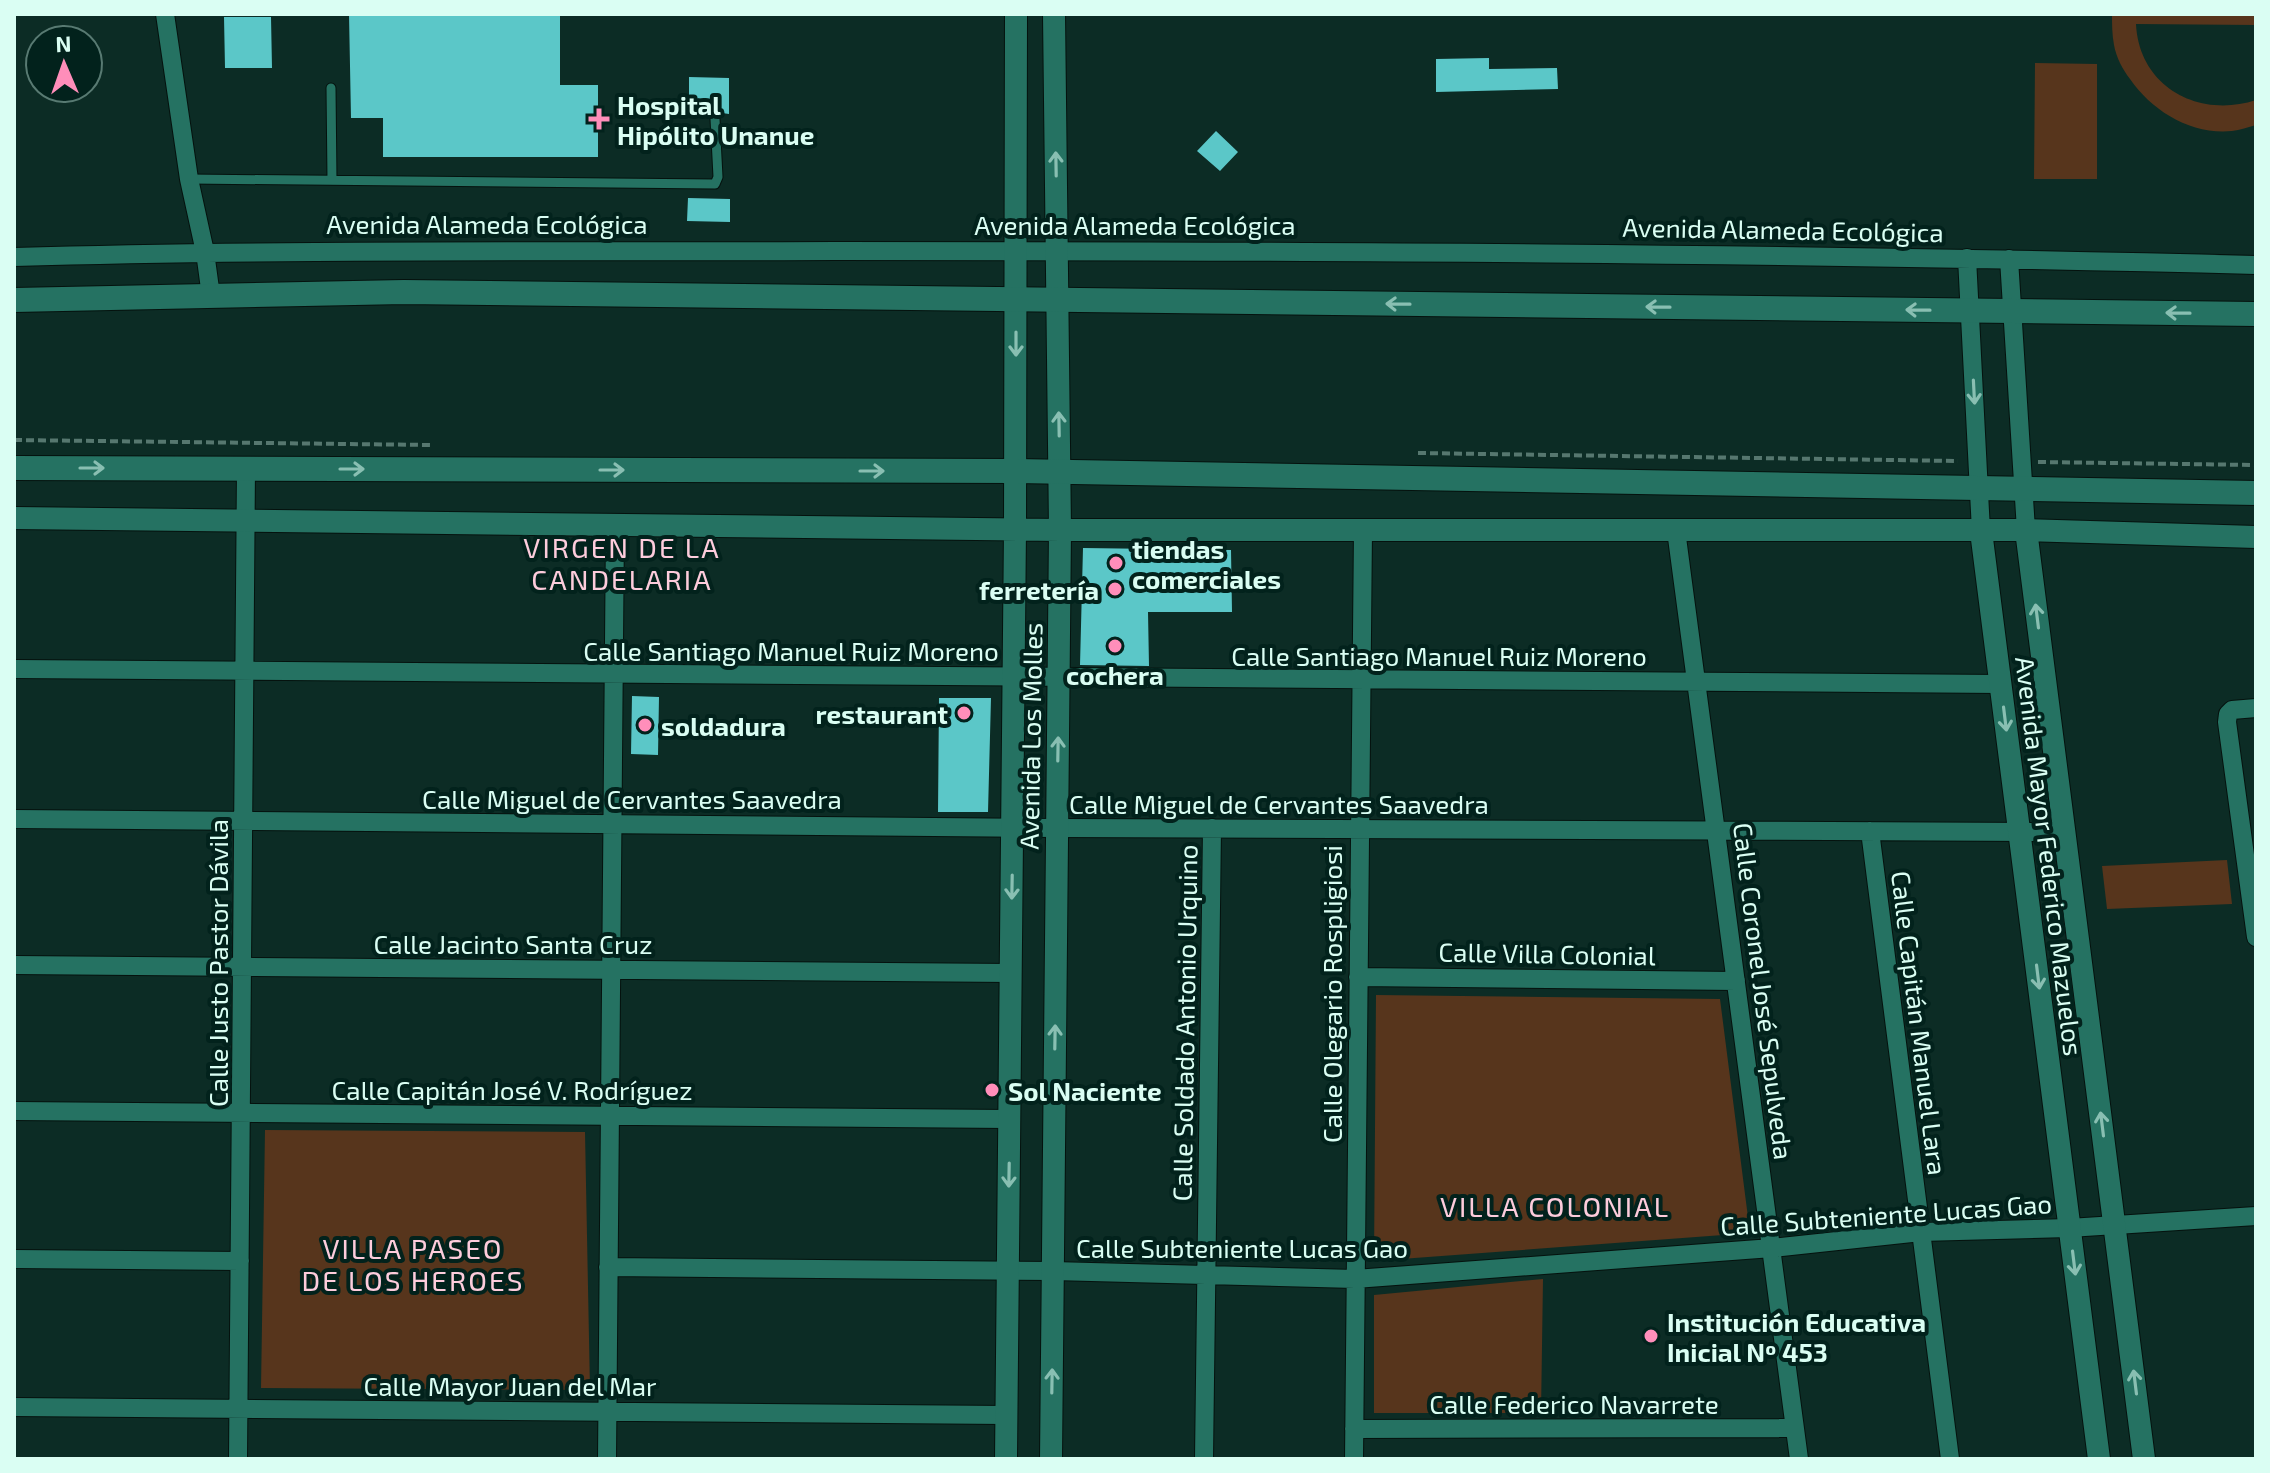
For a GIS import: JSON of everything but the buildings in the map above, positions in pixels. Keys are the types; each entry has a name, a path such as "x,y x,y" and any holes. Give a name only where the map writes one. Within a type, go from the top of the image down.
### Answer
{"main road":[{"path":"14,300 404,292 2256,314"},
{"path":"14,468 1015,471 2256,493"}],"street":[{"path":"165,14 189,179 211,296"},
{"name":"Avenida Los Molles","path":"1006,1459 1014,678 1016,14"},
{"name":"Avenida Los Molles","path":"1051,1459 1060,530 1054,14"},
{"name":"Avenida Alameda Ecológica","path":"14,257 205,252 1057,250 1967,258 2256,265"},
{"name":"Avenida Mayor Federico Mazuelos","path":"1967,258 1981,531 2099,1459"},
{"name":"Avenida Mayor Federico Mazuelos","path":"2009,259 2026,530 2144,1459"},
{"name":"Calle Justo Pastor Dávila","path":"238,1459 246,468"},
{"path":"14,518 1060,530 2026,530 2256,537"},
{"path":"607,1459 615,526"},
{"name":"Calle Olegario Rospligiosi","path":"1354,1459 1363,530"},
{"name":"Calle Coronel José Sepulveda","path":"1676,530 1799,1459"},
{"name":"Calle Santiago Manuel Ruiz Moreno","path":"14,669 2000,684"},
{"path":"2256,708 2232,710 2227,722 2252,870 2256,937"},
{"name":"Calle Miguel de Cervantes Saavedra","path":"14,819 2065,832"},
{"name":"Calle Soldado Antonio Urquino","path":"1204,1459 1212,828"},
{"name":"Calle Capitán Manuel Lara","path":"1870,831 1950,1459"},
{"name":"Calle Jacinto Santa Cruz","path":"14,965 1011,973"},
{"name":"Calle Villa Colonial","path":"1358,977 1736,981"},
{"name":"Calle Capitán José V. Rodríguez","path":"14,1111 1009,1119"},
{"name":"Calle Subteniente Lucas Gao","path":"608,1267 1053,1271 1355,1279 1772,1248 1921,1232 2069,1228 2256,1216"},
{"path":"14,1259 240,1261"},
{"name":"Calle Mayor Juan del Mar","path":"14,1407 1006,1415"},
{"name":"Calle Federico Navarrete","path":"1354,1429 1795,1428"}],"lane":[{"path":"331,88 332,180"},
{"path":"189,179 715,184 718,177 715,119"}],"shaded area":[{"path":"2112,14 2256,14 2256,25 2136,24 2148,65 2160,81 2194,101 2214,105 2235,105 2256,100 2256,125 2232,131 2202,129 2161,111 2139,91 2120,63 2113,41"},
{"path":"2035,63 2097,64 2097,179 2034,179"},
{"path":"2227,860 2232,904 2107,909 2102,866"},
{"path":"1376,995 1720,999 1750,1233 1374,1261"},
{"path":"265,1130 585,1132 590,1390 261,1388"},
{"path":"1543,1279 1541,1413 1374,1413 1374,1295"}],"place":[{"name":"Hospital Hipólito Unanue","path":"599,119"},
{"name":"tiendas comerciales","path":"1116,563"},
{"name":"ferretería","path":"1115,589"},
{"name":"cochera","path":"1115,646"},
{"name":"restaurant","path":"964,713"},
{"name":"soldadura","path":"645,725"},
{"name":"Sol Naciente","path":"992,1090"},
{"name":"Institución Educativa Inicial Nº 453","path":"1651,1336"}],"district":[{"name":"VIRGEN DE LA CANDELARIA","path":"622,563"},
{"name":"VILLA COLONIAL","path":"1555,1206"},
{"name":"VILLA PASEO DE LOS HEROES","path":"413,1264"}]}
